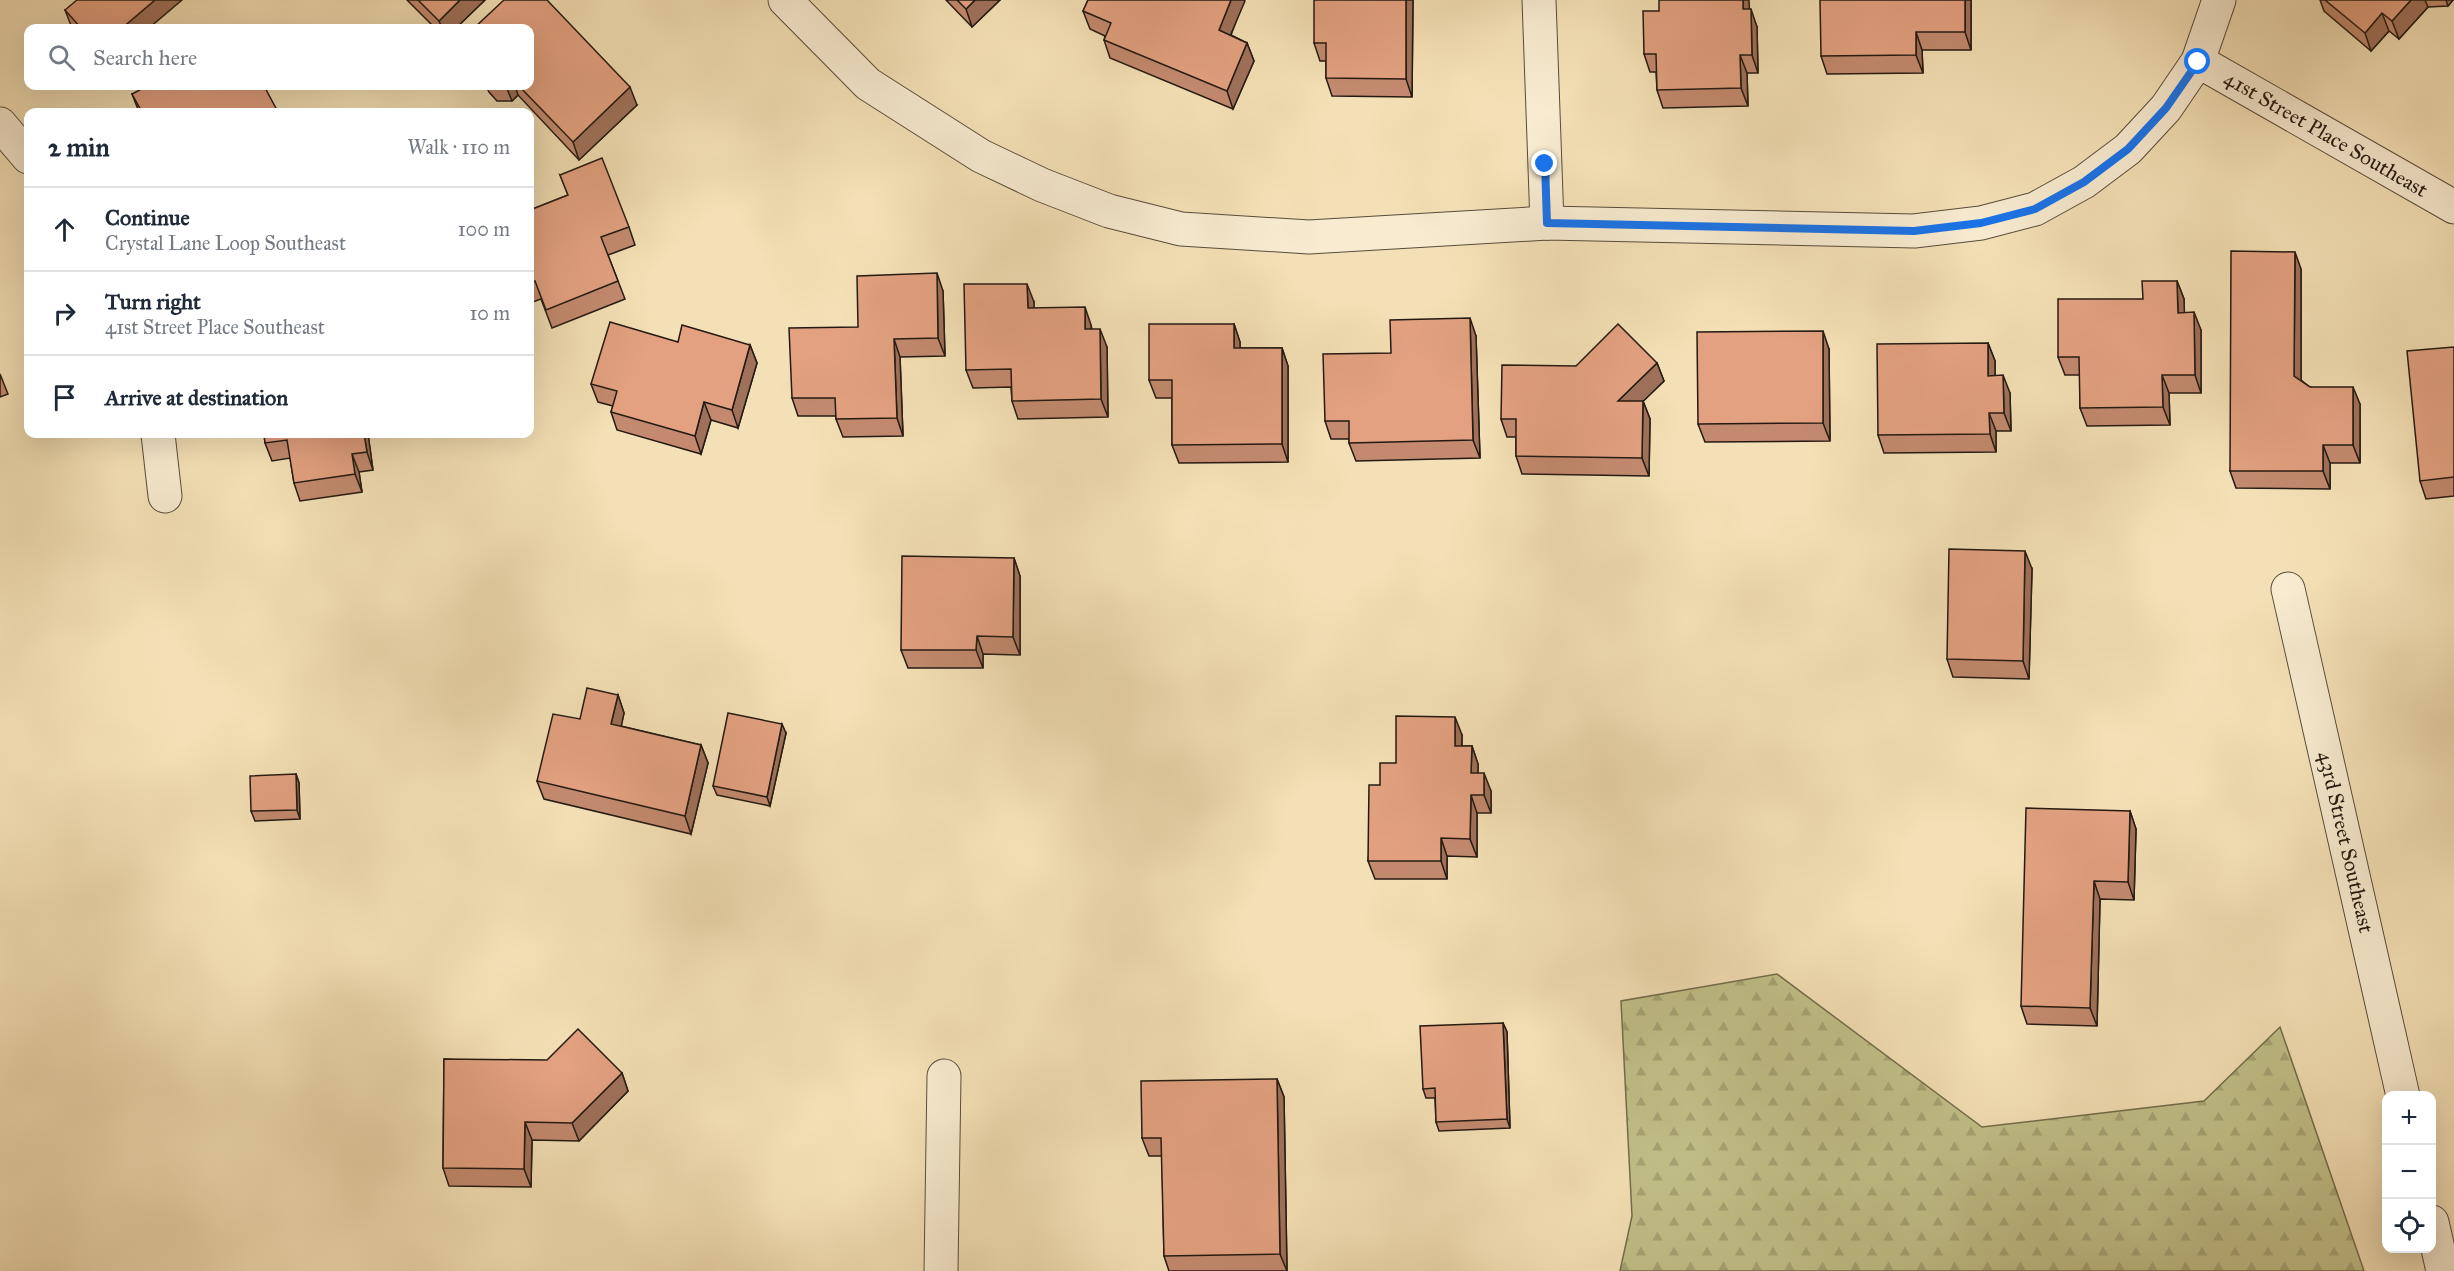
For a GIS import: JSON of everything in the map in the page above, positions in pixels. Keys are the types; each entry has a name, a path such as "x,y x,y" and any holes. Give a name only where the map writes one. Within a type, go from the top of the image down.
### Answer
{"street":[{"path":"785,0 868,84 981,156 1042,185 1109,211 1181,230 1309,237 1547,223 1914,231 1981,223 2035,209 2084,182 2128,149 2166,108 2198,62 2219,0"},
{"path":"1539,0 1547,223"},
{"name":"41st Street Place Southeast","path":"2198,62 2454,207"},
{"path":"0,123 24,152"},
{"path":"158,438 165,496"},
{"name":"43rd Street Southeast","path":"2288,589 2402,1091"},
{"path":"941,1271 944,1076"},
{"path":"2436,1240 2443,1271"}],"green space":[{"path":"1777,974 1982,1127 2204,1101 2280,1027 2364,1271 1620,1271 1632,1216 1621,1001"}],"building":[{"path":"77,0 155,0 127,24 77,24 65,10"},
{"path":"418,0 460,0 439,21"},
{"path":"504,0 547,0 630,87 573,142 523,90 534,90 534,24 478,24"},
{"path":"957,0 975,0 966,9"},
{"path":"1088,0 1231,0 1219,30 1247,43 1227,91 1104,40 1111,23 1083,11"},
{"path":"1314,0 1406,0 1406,79 1326,78 1326,43 1314,43"},
{"path":"1659,0 1743,0 1743,9 1751,9 1752,55 1740,55 1741,88 1657,90 1656,54 1644,54 1643,11 1659,11"},
{"path":"1820,0 1965,0 1965,32 1916,32 1916,55 1821,56"},
{"path":"2325,0 2411,0 2392,21 2382,13 2365,33"},
{"path":"140,90 266,90 276,108 140,108 132,94"},
{"path":"602,158 629,227 601,237 618,281 546,310 534,281 534,208 568,195 560,175"},
{"path":"2231,251 2295,252 2294,376 2310,387 2353,387 2353,445 2323,445 2323,471 2230,471"},
{"path":"937,273 938,338 894,339 897,418 836,419 835,398 792,398 789,328 858,327 857,276"},
{"path":"2142,281 2177,281 2178,313 2194,312 2195,375 2162,375 2163,407 2080,408 2079,357 2058,357 2058,299 2143,299"},
{"path":"964,284 1027,284 1028,308 1085,307 1085,329 1100,329 1101,399 1012,401 1011,369 966,370"},
{"path":"1470,318 1473,440 1349,443 1349,421 1325,421 1323,354 1391,353 1390,320"},
{"path":"610,322 678,342 682,325 750,345 732,410 704,402 695,436 611,412 617,391 591,384"},
{"path":"1149,324 1234,324 1234,348 1282,348 1282,444 1172,445 1172,380 1149,380"},
{"path":"1618,324 1657,363 1618,401 1643,401 1642,458 1516,456 1516,419 1501,419 1502,365 1576,366"},
{"path":"1823,331 1823,423 1698,424 1697,332"},
{"path":"1988,343 1988,376 2003,375 2004,413 1989,413 1990,434 1878,435 1877,344"},
{"path":"2454,347 2454,477 2420,481 2407,351"},
{"path":"264,438 365,438 367,452 352,454 355,474 294,483 287,440 265,443"},
{"path":"1949,549 2025,551 2023,661 1947,659"},
{"path":"902,556 1014,558 1013,637 977,636 976,650 901,650"},
{"path":"587,688 618,695 611,724 701,745 685,816 537,781 553,714 580,719"},
{"path":"728,713 782,724 767,797 713,786"},
{"path":"1396,716 1455,717 1455,746 1472,746 1471,773 1484,773 1484,795 1471,795 1470,839 1441,838 1441,861 1368,861 1369,785 1380,785 1380,763 1396,763"},
{"path":"296,774 297,810 251,811 250,776"},
{"path":"2026,808 2130,811 2128,882 2094,881 2090,1008 2021,1006"},
{"path":"1503,1023 1507,1119 1436,1122 1435,1088 1423,1089 1420,1026"},
{"path":"578,1029 622,1073 572,1123 525,1122 524,1169 443,1168 444,1059 547,1060"},
{"path":"1277,1079 1280,1254 1164,1256 1161,1138 1142,1138 1141,1081"}],"route":[{"path":"1545,164 1547,223 1914,231 1981,223 2035,209 2084,182 2128,149 2166,108 2198,62"}]}
